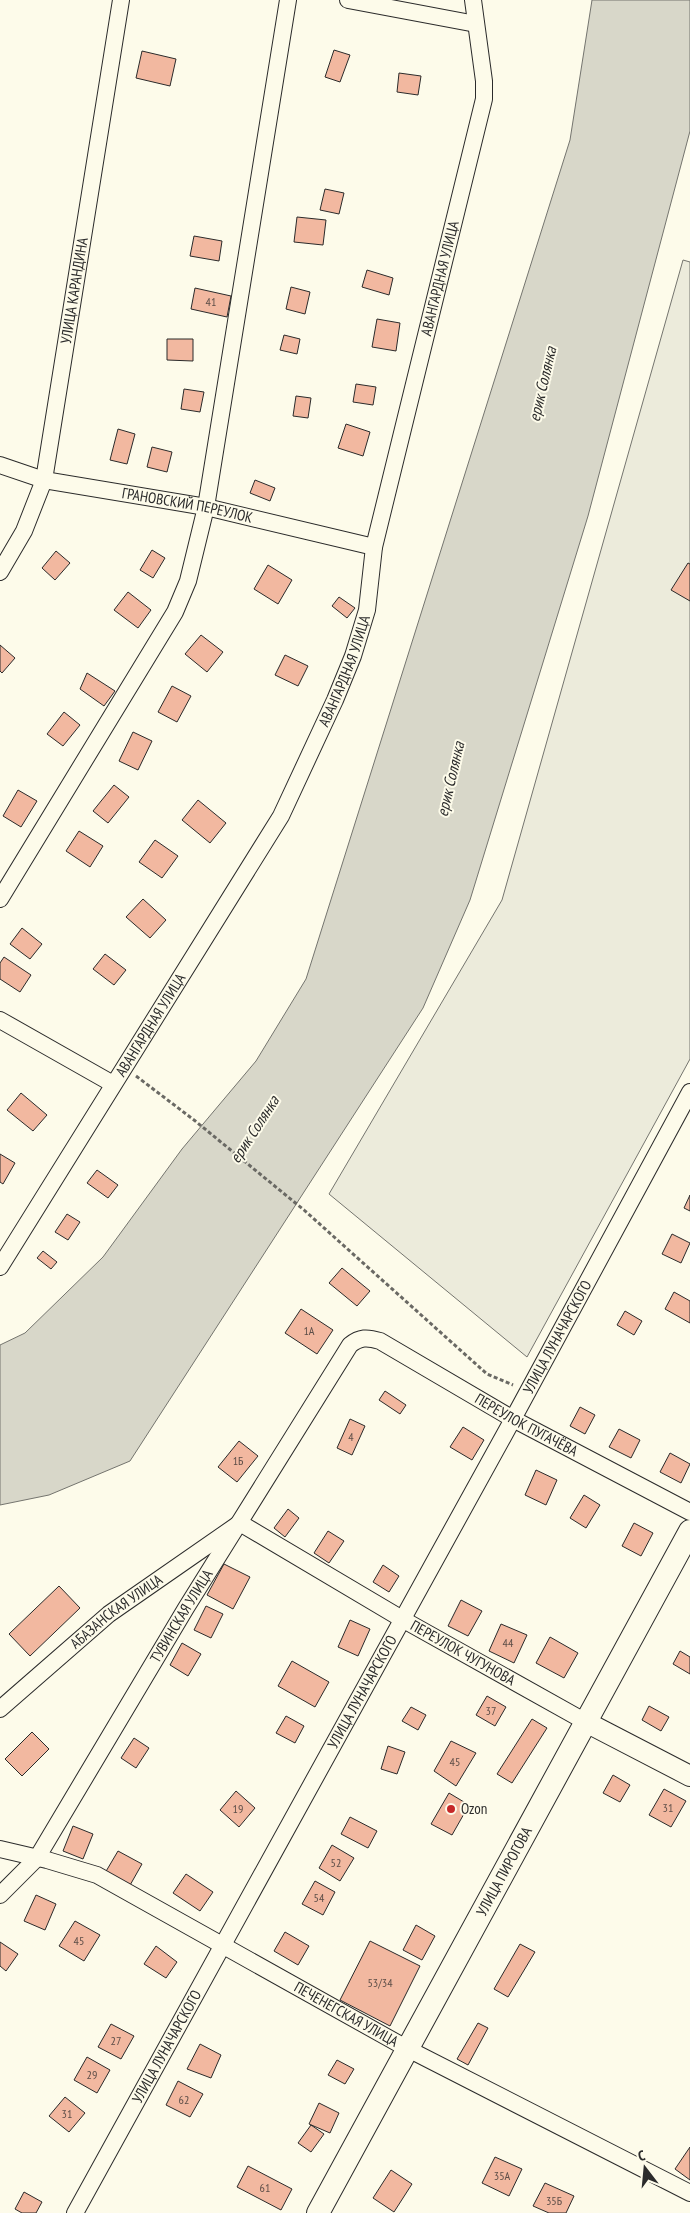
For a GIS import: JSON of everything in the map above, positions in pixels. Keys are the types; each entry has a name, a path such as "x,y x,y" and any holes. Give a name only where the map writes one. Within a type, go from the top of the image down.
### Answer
{"main road":[{"name":"УЛИЦА ПИРОГОВА","path":"318,2213 690,1531"}],"street":[{"name":"УЛИЦА КАРАНДИНА","path":"0,572 24,531 44,480 120,0"},
{"path":"0,899 175,612 188,582 206,507 288,0"},
{"path":"348,0 476,24"},
{"name":"АВАНГАРДНАЯ УЛИЦА","path":"0,1267 281,816 336,700 353,656 367,610 374,547 484,99 484,81 473,0"},
{"name":"ГРАНОВСКИЙ ПЕРЕУЛОК","path":"0,465 44,480 206,507 374,547"},
{"path":"0,1020 113,1084"},
{"name":"УЛИЦА ЛУНАЧАРСКОГО","path":"75,2213 690,1092"},
{"name":"ПЕРЕУЛОК ПУГАЧЁВА","path":"363,1337 380,1341 512,1419 690,1512"},
{"name":"ТУВИНСКАЯ УЛИЦА","path":"0,1895 37,1858 186,1608 350,1345 363,1337"},
{"name":"ПЕРЕУЛОК ЧУГУНОВА","path":"240,1523 402,1619 586,1722 690,1776"},
{"name":"АБАЗАНСКАЯ УЛИЦА","path":"0,1709 109,1614 240,1523"},
{"name":"ПЕЧЕНЕГСКАЯ УЛИЦА","path":"0,1849 97,1875 408,2050 690,2192"}],"path":[{"path":"124,1067 194,1120 304,1210 487,1374 527,1391"}],"shaded area":[{"path":"683,260 690,262 690,1059 527,1357 329,1194 502,900"}],"water":[{"name":"ерик Солянка","path":"592,0 690,0 690,131 588,516 470,900 423,1008 130,1461 49,1495 0,1505 0,1345 25,1333 103,1257 182,1149 256,1061 306,979 570,140"}],"building":[{"path":"334,50 350,55 340,82 325,77"},
{"path":"142,51 176,59 170,86 136,78"},
{"path":"399,73 421,76 418,95 397,92"},
{"path":"325,189 344,193 339,214 320,210"},
{"path":"297,217 326,220 323,245 294,242"},
{"path":"194,236 222,241 219,261 190,256"},
{"path":"367,270 393,278 389,295 362,287"},
{"path":"291,287 310,292 305,314 286,309"},
{"path":"195,288 231,296 227,317 191,309"},
{"path":"377,319 400,323 396,351 372,347"},
{"path":"284,335 300,339 297,354 280,350"},
{"path":"167,339 193,339 193,361 167,360"},
{"path":"356,384 376,387 373,405 353,402"},
{"path":"184,389 204,392 200,412 181,409"},
{"path":"296,396 311,398 308,418 293,416"},
{"path":"346,424 370,432 363,456 338,448"},
{"path":"118,429 135,434 127,464 110,460"},
{"path":"152,447 172,452 167,472 147,467"},
{"path":"255,480 275,488 270,501 250,493"},
{"path":"152,550 165,558 153,578 140,570"},
{"path":"56,551 70,563 55,580 42,568"},
{"path":"688,563 690,564 690,601 671,590"},
{"path":"268,565 292,580 278,604 254,589"},
{"path":"128,592 151,610 138,628 114,610"},
{"path":"339,597 355,608 347,618 332,606"},
{"path":"201,635 223,652 207,672 185,654"},
{"path":"0,645 15,658 2,673 0,671"},
{"path":"285,655 308,666 298,686 275,675"},
{"path":"87,673 115,691 104,706 80,689"},
{"path":"172,686 191,696 177,722 158,712"},
{"path":"64,712 80,725 63,746 47,734"},
{"path":"133,732 152,741 138,770 119,761"},
{"path":"114,785 129,797 108,823 93,811"},
{"path":"18,790 37,801 21,827 3,816"},
{"path":"198,800 226,823 210,843 182,820"},
{"path":"79,831 103,846 90,867 66,851"},
{"path":"155,840 178,856 162,878 139,862"},
{"path":"143,899 166,920 150,938 126,917"},
{"path":"22,928 42,944 30,959 10,944"},
{"path":"105,954 126,970 114,985 93,969"},
{"path":"4,957 31,975 20,992 0,979 0,963"},
{"path":"21,1093 47,1115 33,1131 7,1110"},
{"path":"0,1154 15,1163 3,1184 0,1182"},
{"path":"97,1170 118,1185 108,1198 87,1183"},
{"path":"690,1195 690,1211 684,1208"},
{"path":"67,1214 80,1222 68,1240 55,1232"},
{"path":"672,1234 690,1243 681,1263 662,1254"},
{"path":"43,1251 57,1262 51,1269 37,1258"},
{"path":"342,1268 370,1291 357,1306 329,1283"},
{"path":"674,1292 690,1301 690,1323 665,1309"},
{"path":"301,1309 333,1330 317,1354 285,1333"},
{"path":"625,1311 642,1321 634,1335 617,1325"},
{"path":"385,1391 406,1405 400,1414 379,1400"},
{"path":"580,1407 595,1415 585,1434 570,1426"},
{"path":"350,1419 365,1426 352,1455 337,1448"},
{"path":"463,1427 484,1440 472,1460 450,1447"},
{"path":"619,1429 640,1440 631,1458 609,1447"},
{"path":"239,1441 258,1456 237,1482 218,1467"},
{"path":"670,1453 690,1464 681,1483 660,1472"},
{"path":"536,1470 557,1480 546,1505 525,1495"},
{"path":"584,1495 600,1505 586,1528 570,1518"},
{"path":"288,1509 299,1518 285,1537 274,1528"},
{"path":"634,1523 653,1533 641,1556 622,1546"},
{"path":"328,1531 344,1541 329,1563 314,1553"},
{"path":"224,1564 250,1577 233,1609 207,1595"},
{"path":"383,1565 399,1576 389,1592 373,1582"},
{"path":"59,1586 80,1608 30,1656 9,1634"},
{"path":"461,1600 482,1611 468,1636 448,1626"},
{"path":"206,1606 223,1614 211,1638 194,1630"},
{"path":"350,1620 370,1629 358,1656 338,1647"},
{"path":"501,1624 527,1635 514,1663 489,1651"},
{"path":"550,1637 578,1653 564,1678 536,1663"},
{"path":"182,1643 201,1654 188,1676 170,1665"},
{"path":"680,1651 690,1657 690,1674 673,1664"},
{"path":"292,1661 329,1682 315,1707 278,1686"},
{"path":"487,1696 506,1707 495,1726 476,1715"},
{"path":"649,1706 669,1717 661,1731 642,1720"},
{"path":"411,1707 426,1715 418,1730 402,1721"},
{"path":"286,1716 304,1726 295,1743 276,1733"},
{"path":"532,1719 547,1728 512,1783 497,1774"},
{"path":"32,1732 49,1749 22,1776 5,1759"},
{"path":"134,1738 149,1748 136,1768 121,1758"},
{"path":"451,1741 476,1753 456,1786 434,1771"},
{"path":"388,1746 405,1752 397,1774 381,1769"},
{"path":"613,1775 630,1785 620,1802 603,1793"},
{"path":"664,1789 686,1801 671,1827 649,1815"},
{"path":"236,1791 255,1808 239,1827 220,1810"},
{"path":"449,1793 469,1805 452,1835 431,1824"},
{"path":"350,1817 377,1831 368,1848 341,1834"},
{"path":"73,1826 93,1834 83,1859 63,1851"},
{"path":"332,1845 354,1858 340,1881 319,1868"},
{"path":"118,1851 142,1864 129,1887 105,1873"},
{"path":"186,1874 213,1892 200,1911 173,1893"},
{"path":"315,1881 335,1892 323,1915 302,1904"},
{"path":"36,1895 56,1904 45,1930 24,1921"},
{"path":"75,1921 100,1935 84,1961 59,1946"},
{"path":"416,1925 435,1936 422,1960 403,1950"},
{"path":"285,1932 309,1946 298,1965 274,1951"},
{"path":"370,1941 420,1966 390,2026 340,2000"},
{"path":"0,1942 18,1954 6,1971 0,1966"},
{"path":"520,1944 535,1952 508,1997 494,1989"},
{"path":"156,1946 177,1962 166,1978 144,1964"},
{"path":"478,2023 488,2028 468,2065 457,2059"},
{"path":"111,2024 134,2036 121,2059 98,2047"},
{"path":"200,2044 221,2055 211,2078 187,2069"},
{"path":"87,2057 110,2070 97,2093 74,2080"},
{"path":"337,2060 354,2069 345,2084 328,2075"},
{"path":"178,2081 203,2094 190,2117 166,2105"},
{"path":"65,2097 85,2113 69,2132 49,2116"},
{"path":"319,2103 339,2113 330,2133 309,2124"},
{"path":"311,2125 324,2134 311,2152 298,2143"},
{"path":"690,2147 690,2180 675,2169"},
{"path":"495,2157 522,2169 509,2196 482,2183"},
{"path":"248,2166 292,2189 281,2210 237,2187"},
{"path":"391,2170 412,2184 394,2212 373,2198"},
{"path":"545,2183 574,2196 566,2213 549,2213 533,2206"},
{"path":"24,2192 42,2202 36,2213 22,2213 15,2209"}],"place":[{"name":"Ozon","path":"451,1809"}]}
